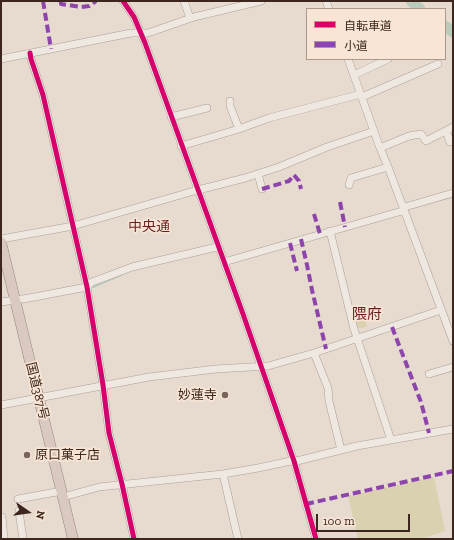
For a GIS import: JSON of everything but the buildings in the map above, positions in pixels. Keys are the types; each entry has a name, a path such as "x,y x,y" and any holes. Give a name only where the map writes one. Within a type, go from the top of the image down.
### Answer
{"highway":[{"name":"国道387号","path":"1,242 73,539"}],"street":[{"path":"123,1 134,16 224,262 294,461 316,539"},
{"path":"184,1 190,18"},
{"path":"1,58 130,33 148,33 190,18 261,1"},
{"path":"30,53 43,95 87,286 103,385 108,432 122,484 134,539"},
{"path":"348,60 380,148 442,310 450,323 453,342"},
{"path":"354,75 386,60"},
{"path":"181,146 239,130 269,118 361,96 438,64"},
{"path":"230,101 230,106 239,130"},
{"path":"171,117 207,108"},
{"path":"380,148 409,136 421,134 426,141 453,127"},
{"path":"1,239 74,226 259,174 306,157 327,147 374,131"},
{"path":"446,131 450,142"},
{"path":"349,185 351,178 388,167"},
{"path":"259,174 262,189"},
{"path":"224,262 402,211 405,207 453,193"},
{"path":"330,231 357,339 391,440"},
{"path":"1,302 87,286 103,278 218,247"},
{"path":"1,405 149,377 216,368 268,366 357,339 442,310"},
{"path":"314,352 328,388 329,401 342,450"},
{"path":"429,374 453,367"},
{"path":"18,499 62,494 122,484 223,474 453,429"},
{"path":"223,474 238,539"},
{"path":"19,511 23,539"},
{"path":"2,517 3,538"}],"shaded area":[{"path":"362,306 367,326 357,328 351,309"},
{"path":"434,477 445,531 421,539 358,539 348,496"}],"waterway":[{"path":"411,1 419,8"},
{"path":"446,27 453,32"},
{"path":"93,287 121,275"}],"marked path":[{"path":"43,1 51,49"},
{"path":"61,1 61,4 81,7 89,6 96,1"},
{"path":"262,189 289,181 294,175 299,181 301,189"},
{"path":"340,202 345,227"},
{"path":"314,214 320,234"},
{"path":"301,239 326,349"},
{"path":"290,243 297,271"},
{"path":"392,327 421,402 429,433"},
{"path":"306,504 453,471"}],"cycle path":[{"path":"123,1 134,17 145,43 243,314 294,461 316,539"},
{"path":"30,53 43,95 87,287 103,385 109,433 134,539"}],"place":[{"name":"妙蓮寺","path":"225,395"},
{"name":"原口菓子店","path":"27,455"}],"district":[{"name":"中央通","path":"149,227"},
{"name":"隈府","path":"367,315"}]}
